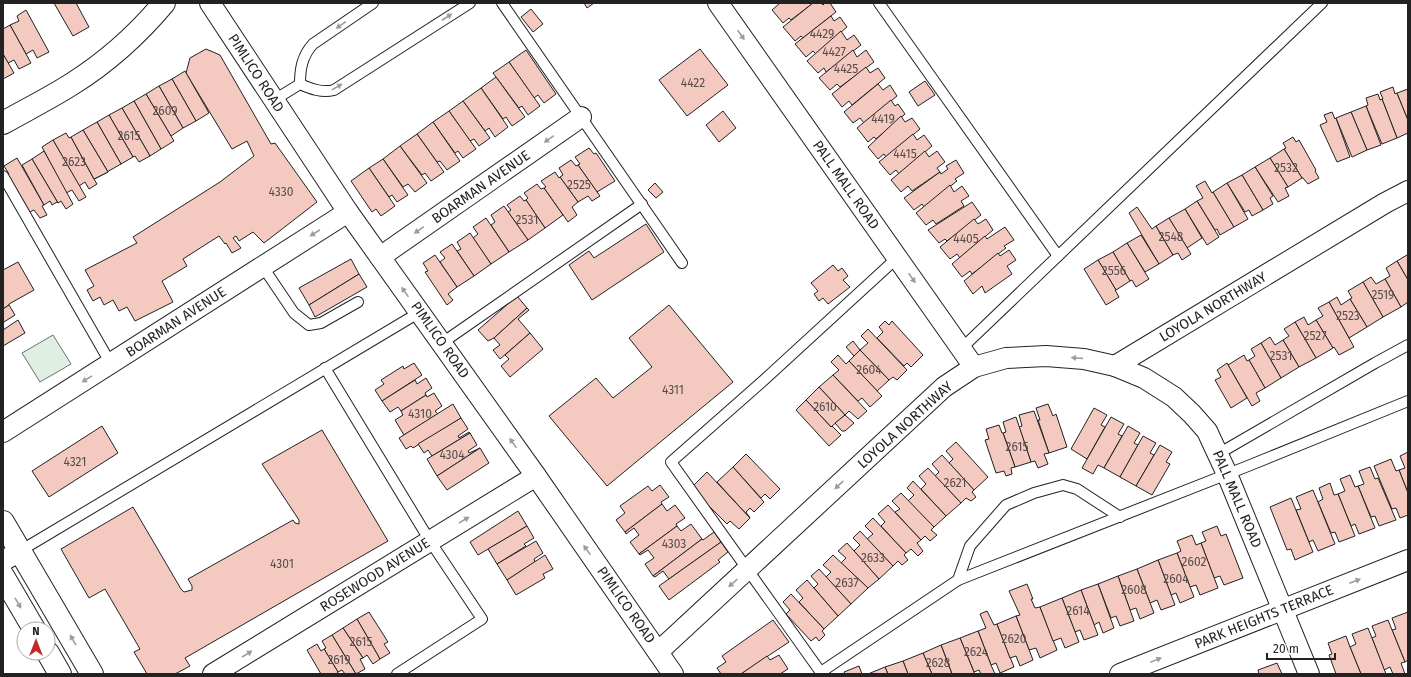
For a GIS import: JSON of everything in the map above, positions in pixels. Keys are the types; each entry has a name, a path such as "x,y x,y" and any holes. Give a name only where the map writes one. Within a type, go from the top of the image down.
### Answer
{"main road":[{"path":"3,123 72,84 100,64 130,39 164,3"},
{"path":"3,522 12,556 92,674"},
{"path":"3,576 29,621"},
{"path":"53,661 60,674"}],"street":[{"name":"PIMLICO ROAD","path":"210,3 348,212 536,476 673,674"},
{"name":"PALL MALL ROAD","path":"718,3 974,367"},
{"name":"BOARMAN AVENUE","path":"380,257 581,117"},
{"name":"LOYOLA NORTHWAY","path":"658,652 944,388 974,367 1006,358 1046,356 1084,359 1115,366 1385,203 1408,191"},
{"name":"BOARMAN AVENUE","path":"3,432 348,212"},
{"name":"PALL MALL ROAD","path":"1115,366 1144,378 1174,397 1207,431 1227,474 1309,674"},
{"name":"ROSEWOOD AVENUE","path":"224,671 536,476"},
{"name":"PARK HEIGHTS TERRACE","path":"1120,674 1408,560"}],"lane":[{"path":"300,84 306,52 313,44 373,3"},
{"path":"502,3 682,263"},
{"path":"879,3 1058,256"},
{"path":"962,348 1322,3"},
{"path":"300,84 311,89 321,91 334,90 463,5"},
{"path":"274,100 300,84"},
{"path":"3,176 111,364"},
{"path":"442,343 642,204"},
{"path":"898,257 764,380 671,462 822,673 958,580 1120,517 1408,401"},
{"path":"263,267 294,313 309,325 321,323 358,302"},
{"path":"12,556 420,312"},
{"path":"1218,454 1375,362 1408,345"},
{"path":"325,368 430,541 482,619 397,674"},
{"path":"958,580 970,546 1006,505 1034,493 1063,485 1077,489 1120,517"}],"green space":[{"path":"53,335 71,364 40,382 22,353"}],"building":[{"path":"54,3 76,3 89,27 73,36"},
{"path":"584,3 594,3 587,8"},
{"path":"780,3 813,3 791,20 789,18 783,23 772,10"},
{"path":"813,3 821,3 823,5 825,3 830,3 836,12 803,38 801,36 795,41 783,27"},
{"path":"531,9 543,24 533,32 521,17"},
{"path":"26,10 49,52 37,58 33,50 26,54 10,25 19,21 17,16"},
{"path":"831,16 834,21 840,17 847,27 816,54 813,51 806,57 795,44"},
{"path":"10,25 31,63 19,69 14,60 8,63 3,54 3,29"},
{"path":"841,31 847,40 854,35 861,45 826,72 824,68 818,73 807,61"},
{"path":"206,49 220,55 271,144 275,143 317,202 264,243 253,232 239,241 236,236 233,238 241,248 232,253 226,243 225,244 219,236 183,259 187,266 162,281 173,302 135,321 127,307 119,311 113,300 104,305 100,297 93,301 87,290 94,286 85,270 137,243 133,237 220,182 254,156 247,141 232,149 186,73 190,58"},
{"path":"700,49 728,85 687,116 659,80"},
{"path":"526,50 556,94 544,103 538,95 534,98 509,62"},
{"path":"853,50 857,57 866,50 874,62 840,87 837,84 830,90 819,78"},
{"path":"3,54 14,73 3,79"},
{"path":"509,62 540,106 528,115 522,106 519,108 493,73"},
{"path":"866,67 870,73 878,68 885,78 852,105 849,101 842,107 832,94"},
{"path":"185,71 209,113 196,121 172,79"},
{"path":"496,77 525,117 512,126 506,117 503,119 481,88"},
{"path":"172,79 196,121 183,128 159,86"},
{"path":"925,81 935,95 918,106 909,92"},
{"path":"878,84 883,90 890,85 897,96 864,123 860,118 853,123 844,112"},
{"path":"159,86 183,128 171,136 146,94"},
{"path":"1393,87 1408,120 1408,133 1397,138 1380,92"},
{"path":"481,88 508,127 495,137 489,128 485,131 463,101"},
{"path":"1408,89 1408,120 1397,93"},
{"path":"146,94 174,141 161,149 134,101"},
{"path":"1378,94 1380,100 1382,99 1397,138 1382,144 1366,106 1368,105 1366,98"},
{"path":"891,100 895,106 898,104 905,114 876,139 874,137 868,142 857,128"},
{"path":"134,101 161,149 150,156 122,108"},
{"path":"463,101 490,138 479,146 474,139 470,141 449,111"},
{"path":"1366,106 1381,145 1367,150 1351,112"},
{"path":"122,108 150,156 139,162 135,156 133,157 109,115"},
{"path":"449,111 476,149 463,158 458,151 455,153 433,122"},
{"path":"723,111 736,128 719,142 706,125"},
{"path":"1332,112 1335,119 1336,118 1350,157 1337,162 1320,125 1327,122 1324,115"},
{"path":"1351,112 1367,150 1352,157 1336,118"},
{"path":"109,115 133,157 121,164 97,122"},
{"path":"901,116 905,122 912,118 920,129 886,157 884,154 878,159 868,147"},
{"path":"97,122 121,164 108,171 83,130"},
{"path":"433,122 460,161 447,170 440,161 437,162 417,134"},
{"path":"83,130 108,172 94,179 71,137"},
{"path":"66,133 69,138 71,137 97,184 89,189 85,182 79,186 53,140"},
{"path":"417,134 444,172 431,181 425,173 422,175 400,146"},
{"path":"913,134 917,140 924,135 932,146 899,174 896,170 890,175 879,162"},
{"path":"1293,137 1296,142 1299,140 1319,178 1308,184 1302,178 1284,149 1286,148 1283,143"},
{"path":"53,140 86,197 79,201 72,190 66,193 42,147"},
{"path":"400,146 427,183 415,192 408,184 403,187 383,159"},
{"path":"589,148 594,154 596,153 615,181 597,192 578,165 580,164 575,157"},
{"path":"1284,149 1302,178 1288,187 1270,158"},
{"path":"44,151 73,204 66,209 61,201 58,203 32,159"},
{"path":"925,151 929,157 937,151 945,162 937,168 940,172 912,191 908,186 901,192 891,180"},
{"path":"17,158 44,205 42,206 47,215 40,218 34,210 28,213 5,177 9,174 4,166"},
{"path":"1270,158 1288,187 1285,188 1289,196 1278,202 1255,167"},
{"path":"32,159 58,203 57,202 52,205 50,201 44,205 22,165"},
{"path":"383,159 408,195 397,202 392,195 389,197 369,168"},
{"path":"571,160 576,166 578,165 600,196 592,201 588,196 578,202 560,177 563,175 559,168"},
{"path":"956,160 964,173 955,179 957,181 924,207 922,204 914,210 904,198 940,172 941,174 948,169 946,166"},
{"path":"1255,167 1273,196 1270,198 1273,204 1263,210 1242,175"},
{"path":"369,168 395,206 381,216 376,209 372,212 351,181"},
{"path":"555,172 578,202 572,207 577,215 568,222 544,188 546,187 541,181"},
{"path":"1242,175 1263,210 1252,216 1249,210 1245,212 1227,183"},
{"path":"1205,181 1234,227 1220,235 1217,229 1215,230 1197,201 1203,198 1196,186"},
{"path":"655,183 663,192 656,198 648,190"},
{"path":"1227,183 1248,219 1234,227 1213,192"},
{"path":"537,184 541,189 544,188 563,215 545,228 526,200 528,198 524,193"},
{"path":"950,185 954,192 962,186 969,196 961,201 964,206 936,224 933,220 926,225 916,213"},
{"path":"520,196 524,201 526,200 545,228 528,240 508,212 511,210 507,205"},
{"path":"1197,201 1219,237 1207,245 1185,209"},
{"path":"972,202 981,215 947,241 945,239 939,243 928,230"},
{"path":"504,206 528,240 509,252 491,225 495,222 491,215"},
{"path":"1137,207 1152,229 1156,226 1173,255 1159,264 1129,213"},
{"path":"1185,209 1202,238 1187,248 1169,218"},
{"path":"486,218 509,252 491,264 473,238 478,234 473,227"},
{"path":"1169,218 1191,254 1182,260 1178,253 1173,255 1156,226"},
{"path":"974,219 978,224 986,219 993,230 960,258 957,254 950,259 940,247"},
{"path":"646,224 664,252 592,300 569,265 589,251 594,258"},
{"path":"1005,227 1014,240 1004,246 1006,248 972,274 970,271 962,277 952,264 985,236 987,239"},
{"path":"470,233 491,264 474,276 457,251 461,249 457,242"},
{"path":"1141,235 1159,264 1145,272 1127,243"},
{"path":"1127,243 1149,279 1136,287 1132,280 1130,281 1113,252"},
{"path":"452,244 474,276 457,287 440,262 445,258 440,252"},
{"path":"1009,250 1016,260 1007,266 1012,274 985,293 982,286 973,294 964,281 998,253 1000,256"},
{"path":"1113,252 1130,281 1116,290 1098,260"},
{"path":"435,255 457,287 448,294 453,300 447,305 425,272 428,271 423,263"},
{"path":"1407,255 1408,257 1408,280 1397,261"},
{"path":"351,259 359,274 309,305 299,288"},
{"path":"1098,260 1119,297 1106,305 1084,269"},
{"path":"1397,261 1408,280 1408,302 1401,307 1385,279 1390,276 1386,268"},
{"path":"18,262 34,290 3,309 3,270"},
{"path":"833,265 838,271 842,268 848,276 843,280 850,287 828,304 823,298 819,301 814,294 818,291 811,283"},
{"path":"359,274 367,287 315,317 309,305"},
{"path":"1371,277 1376,284 1385,279 1401,307 1383,317 1363,282"},
{"path":"1363,282 1383,317 1367,327 1350,299 1352,298 1348,291"},
{"path":"517,296 527,308 494,338 488,341 478,330"},
{"path":"1337,297 1341,305 1350,299 1367,327 1349,338 1329,302"},
{"path":"1329,302 1354,347 1339,355 1316,320 1323,316 1318,308"},
{"path":"9,305 15,315 4,322 3,309"},
{"path":"669,305 733,382 607,486 549,416 596,378 613,398 652,367 629,338"},
{"path":"527,308 529,310 518,319 530,333 500,359 493,350 500,345 494,338"},
{"path":"1304,317 1308,325 1316,320 1333,348 1316,358 1295,322"},
{"path":"18,320 25,333 3,346 3,330"},
{"path":"885,321 889,325 892,321 923,355 911,367 907,363 904,366 877,338 883,332 879,327"},
{"path":"1295,322 1316,358 1299,367 1283,340 1289,336 1284,329"},
{"path":"868,329 907,370 897,380 893,377 889,380 860,350 868,343 861,336"},
{"path":"530,333 543,349 510,377 501,366 509,359 505,355"},
{"path":"1270,337 1275,345 1283,340 1299,367 1281,378 1261,343"},
{"path":"853,341 860,350 854,356 846,347"},
{"path":"1261,343 1281,378 1265,388 1249,360 1255,356 1251,349"},
{"path":"860,350 889,380 877,391 849,361"},
{"path":"838,355 846,364 849,361 882,396 870,407 862,398 858,401 833,375 839,370 831,362"},
{"path":"1244,355 1247,361 1249,360 1265,388 1256,393 1260,401 1252,406 1228,365"},
{"path":"414,363 422,375 382,401 375,390 384,384 381,380 403,366 404,369"},
{"path":"1227,363 1247,398 1231,408 1215,380 1221,377 1217,370"},
{"path":"833,375 867,411 858,419 849,411 845,415 819,387"},
{"path":"426,378 432,388 425,393 426,395 401,411 398,407 390,412 382,401 415,380 417,384"},
{"path":"819,387 845,415 831,427 806,400"},
{"path":"434,393 442,406 435,411 438,414 404,435 395,420 403,415 401,411 426,395 427,397"},
{"path":"806,400 831,427 832,426 841,435 829,446 796,410"},
{"path":"453,404 461,418 413,448 411,446 406,449 399,438"},
{"path":"1048,404 1053,416 1056,414 1067,447 1049,453 1038,420 1040,420 1036,408"},
{"path":"1094,408 1107,415 1101,425 1105,427 1087,459 1071,449"},
{"path":"1034,411 1049,453 1044,454 1048,464 1038,468 1035,461 1031,462 1019,427 1022,426 1019,415"},
{"path":"845,415 854,423 845,431 842,431 835,423"},
{"path":"1016,417 1031,462 1015,467 1003,433 1006,432 1003,422"},
{"path":"1111,417 1124,424 1118,434 1122,436 1104,468 1098,465 1093,474 1082,468"},
{"path":"461,418 468,429 458,436 459,438 469,432 470,433 432,456 428,450 424,453 418,444"},
{"path":"999,425 1015,467 1011,468 1012,474 1006,476 1004,471 996,473 985,440 989,439 986,429"},
{"path":"102,426 118,453 49,497 32,471"},
{"path":"1128,426 1140,433 1134,443 1138,445 1120,477 1104,468"},
{"path":"322,430 388,541 185,658 190,666 175,674 147,674 134,652 140,649 105,589 89,598 61,549 133,507 181,589 184,592 192,590 192,586 188,579 293,520 295,523 299,524 299,520 262,464"},
{"path":"470,433 477,445 468,451 469,453 480,448 437,476 427,459"},
{"path":"1143,436 1156,443 1150,453 1154,455 1136,486 1120,477"},
{"path":"956,442 988,477 974,490 949,463 953,459 946,451"},
{"path":"1160,445 1172,452 1166,462 1170,464 1152,495 1136,486"},
{"path":"480,448 489,463 447,490 437,476"},
{"path":"1408,452 1408,493 1399,470 1405,468 1400,456"},
{"path":"746,454 780,489 770,499 765,494 761,498 733,467"},
{"path":"942,455 974,490 972,492 976,497 971,501 966,498 961,503 935,476 939,472 932,464"},
{"path":"1391,459 1396,471 1399,470 1408,493 1408,515 1400,518 1396,508 1392,509 1374,466"},
{"path":"733,467 764,502 754,512 750,508 746,512 750,518 717,482"},
{"path":"1370,467 1375,479 1378,478 1396,520 1379,526 1375,516 1371,517 1358,486 1364,484 1359,471"},
{"path":"928,468 961,503 946,516 921,489 926,484 919,476"},
{"path":"707,472 750,518 739,529 730,521 727,524 691,488"},
{"path":"1350,475 1355,487 1358,486 1375,528 1359,534 1355,524 1351,526 1338,494 1345,491 1340,479"},
{"path":"913,481 946,516 934,527 908,501 914,495 907,488"},
{"path":"1330,483 1334,495 1338,494 1355,536 1339,542 1335,532 1331,533 1318,502 1323,499 1319,488"},
{"path":"660,485 669,497 625,532 616,520 625,513 620,506 648,486 652,491"},
{"path":"1313,490 1335,544 1318,551 1313,540 1309,542 1296,510 1301,509 1296,497"},
{"path":"901,493 934,527 931,530 937,535 930,541 925,536 921,540 895,512 900,509 892,501"},
{"path":"1291,498 1313,552 1295,560 1291,549 1287,550 1270,507"},
{"path":"662,504 667,511 675,505 685,518 676,524 677,526 639,554 630,542 639,535 634,528 626,534 625,532"},
{"path":"888,505 921,540 917,543 923,551 918,556 911,549 906,553 881,526 885,522 878,514"},
{"path":"518,511 527,526 478,555 470,542"},
{"path":"873,518 906,553 904,555 908,560 902,565 898,561 893,566 867,539 873,534 865,526"},
{"path":"691,524 702,539 653,576 645,564 654,558 648,550 640,555 639,554 677,526 681,531"},
{"path":"527,526 534,538 524,544 526,546 497,564 488,549"},
{"path":"1217,526 1221,536 1226,534 1243,578 1224,585 1220,576 1214,578 1201,543 1206,541 1202,532"},
{"path":"860,531 893,566 879,579 854,551 860,545 853,538"},
{"path":"714,532 721,542 669,579 663,571 655,577 653,576 702,539 703,540"},
{"path":"1192,535 1196,545 1201,543 1218,588 1200,595 1196,585 1190,587 1177,553 1181,551 1177,541"},
{"path":"536,541 543,553 534,559 535,562 507,580 497,564"},
{"path":"721,542 728,552 718,560 720,562 669,600 659,586"},
{"path":"847,543 879,579 868,588 841,563 846,558 838,551"},
{"path":"1177,553 1194,597 1180,603 1176,593 1171,595 1158,560"},
{"path":"545,555 553,569 543,574 545,578 516,595 507,580"},
{"path":"833,555 868,588 851,604 826,577 831,572 823,565"},
{"path":"1158,560 1175,605 1161,610 1157,600 1150,603 1137,569"},
{"path":"819,569 851,604 838,616 814,588 818,584 811,576"},
{"path":"1137,569 1154,613 1140,619 1136,608 1130,610 1118,576"},
{"path":"1118,576 1134,621 1120,626 1116,616 1111,618 1098,584"},
{"path":"807,580 838,616 824,629 799,602 803,598 796,590"},
{"path":"1027,584 1035,608 1040,607 1057,650 1040,658 1036,648 1029,650 1016,616 1020,615 1009,591"},
{"path":"1098,584 1114,628 1103,633 1099,622 1094,625 1081,590"},
{"path":"1081,590 1098,635 1084,640 1080,630 1075,632 1062,598"},
{"path":"791,594 824,629 822,631 825,635 819,641 816,637 811,641 786,614 790,610 783,602"},
{"path":"1062,598 1079,642 1065,648 1061,638 1053,641 1040,607"},
{"path":"987,611 994,625 997,624 1014,667 1000,673 996,663 991,665 978,631 986,628 980,614"},
{"path":"369,612 388,642 384,644 390,653 380,659 357,619"},
{"path":"1408,612 1408,660 1405,662 1392,630 1396,629 1392,618"},
{"path":"1016,616 1033,660 1020,666 1016,656 1010,658 997,624"},
{"path":"357,619 380,659 373,664 367,655 363,658 343,628"},
{"path":"773,620 789,642 741,674 721,674 717,668 726,662 722,656"},
{"path":"1388,620 1405,662 1401,663 1405,674 1393,674 1390,667 1384,670 1372,638 1376,636 1372,626"},
{"path":"343,628 363,658 360,659 365,669 356,674 332,635"},
{"path":"1368,628 1386,674 1361,674 1350,647 1356,644 1352,634"},
{"path":"978,631 995,674 981,674 979,670 974,672 960,638"},
{"path":"332,635 356,674 345,674 342,670 338,672 324,649 326,648 322,641"},
{"path":"1346,636 1361,674 1336,674 1329,655 1332,654 1328,643"},
{"path":"960,638 974,674 952,674 941,645"},
{"path":"317,644 321,651 324,649 338,672 336,674 321,674 307,650"},
{"path":"941,645 952,674 932,674 923,653"},
{"path":"923,653 932,674 908,674 903,661"},
{"path":"779,655 788,669 780,674 741,674 767,656 770,660"},
{"path":"903,661 908,674 888,674 885,667"},
{"path":"1277,663 1282,674 1259,674 1258,670"},
{"path":"859,666 862,674 845,674 844,672"},
{"path":"885,667 888,674 868,674"}]}
